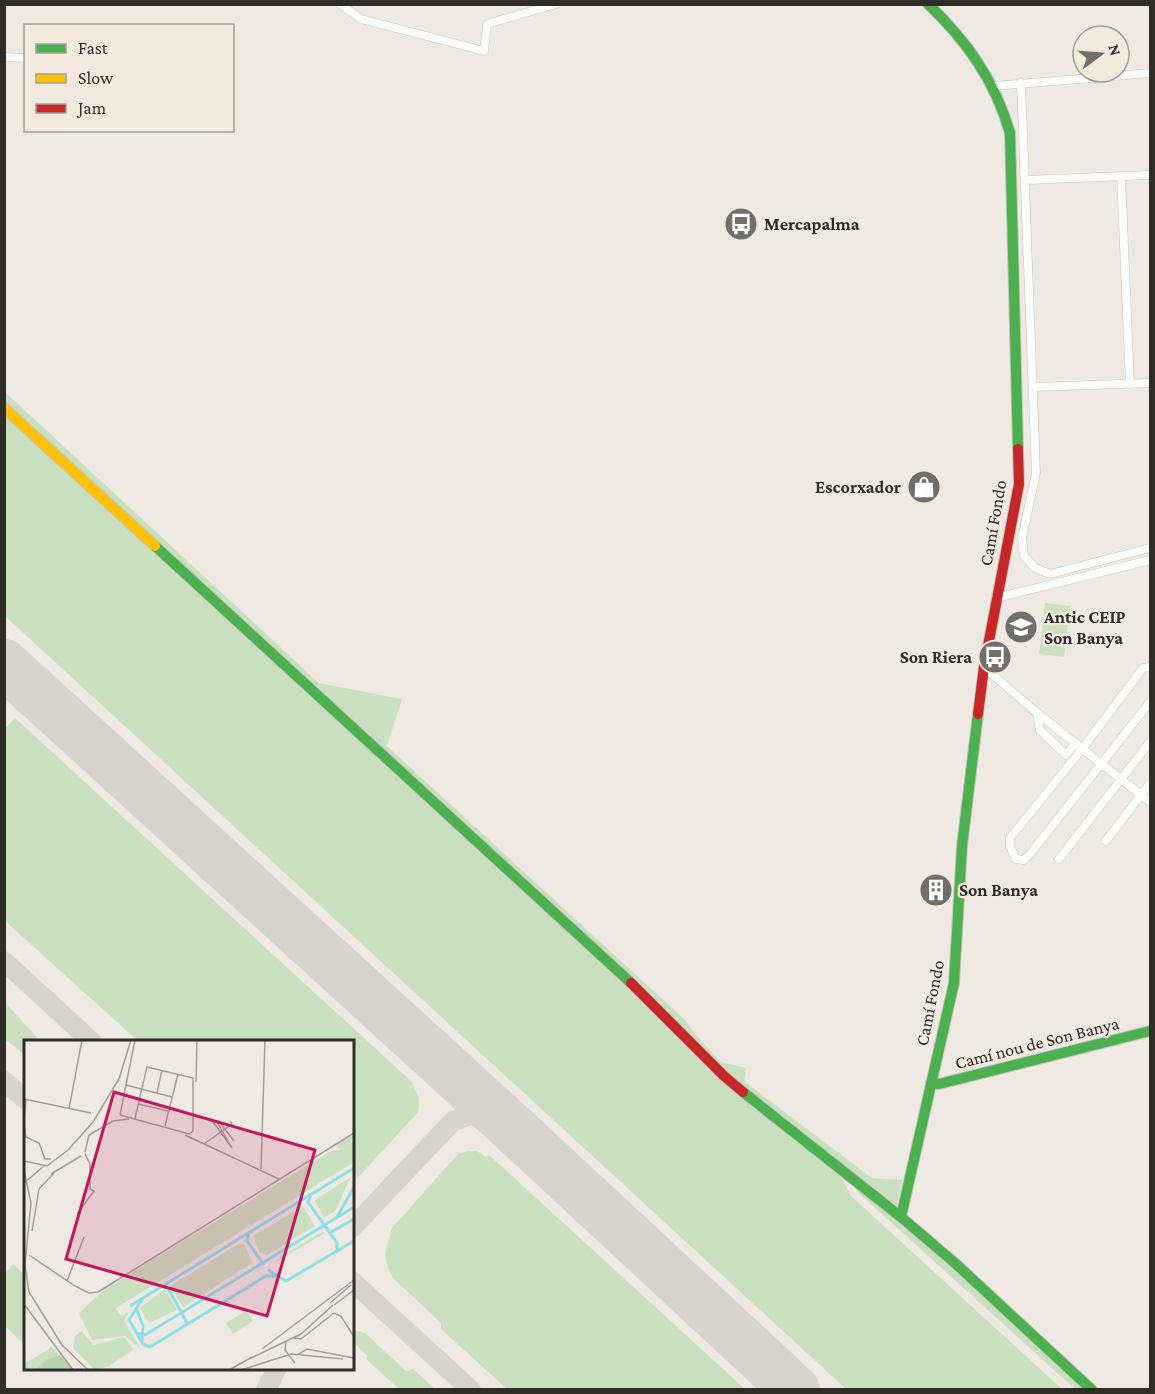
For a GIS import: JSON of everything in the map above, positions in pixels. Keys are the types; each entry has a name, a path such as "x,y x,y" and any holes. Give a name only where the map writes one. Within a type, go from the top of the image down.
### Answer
{"street":[{"path":"340,4 362,19 484,51 487,25 490,23 556,4"},
{"name":"Camí Fondo","path":"901,1217 954,983 962,846 984,668 1019,484 1010,134 1004,109 994,86 961,37 928,4"},
{"path":"4,57 24,58"},
{"path":"994,86 1150,73"},
{"path":"1021,83 1036,473 1022,538 1024,556 1035,568 1050,574 1150,548"},
{"path":"1026,180 1150,175"},
{"path":"1121,176 1130,384"},
{"path":"1033,387 1150,383"},
{"path":"4,408 642,993 724,1076 901,1217 956,1264 1092,1389"},
{"path":"996,598 1150,560"},
{"path":"1150,667 1143,668 1079,746 1010,838 1010,846 1016,859 1024,860 1030,854 1150,702"},
{"path":"984,668 1150,802"},
{"path":"1037,713 1041,730 1066,755 1079,746"},
{"path":"1059,859 1150,742"},
{"path":"1106,841 1150,783"},
{"name":"Camí nou de Son Banya","path":"931,1083 939,1084 1150,1031"}],"green space":[{"path":"4,391 319,683 402,699 387,746 684,1019 721,1062 746,1068 744,1081 872,1178 902,1180 896,1207 719,1064 634,978 5,402"},
{"path":"4,414 644,1003 708,1067 840,1175 851,1196 1062,1389 846,1389 5,616"},
{"path":"1045,603 1070,606 1064,657 1039,654"},
{"path":"15,718 412,1082 419,1098 418,1112 354,1182 354,1040 137,1040 5,921 5,729"},
{"path":"4,1001 39,1040 24,1040 24,1054 5,1039"},
{"path":"477,1151 486,1157 489,1155 745,1389 507,1389 441,1329 441,1323 393,1278 385,1254 392,1228 458,1154"},
{"path":"858,1188 941,1258 1084,1389 1075,1389 863,1197 856,1190"},
{"path":"13,1264 24,1274 24,1344 5,1326 5,1274"},
{"path":"354,1330 365,1333 406,1371 413,1369 435,1389 399,1389 366,1359 368,1356 354,1343"}],"taxiway":[{"path":"4,961 90,1040"},
{"path":"4,1081 24,1098"},
{"path":"354,1226 453,1121 474,1114 504,1120"},
{"path":"354,1283 471,1390"},
{"path":"266,1390 276,1370"}],"runway":[{"path":"4,664 504,1120 795,1390"}],"traffic: fast":[{"path":"928,4 955,32 978,63 996,96 1010,133 1018,449"},
{"path":"155,546 631,983"},
{"path":"901,1217 954,983 962,846 978,714"},
{"path":"931,1083 939,1084 1150,1031"},
{"path":"743,1092 901,1217 956,1264 1092,1390"}],"traffic: slow":[{"path":"4,408 155,546"}],"traffic: jam":[{"path":"978,714 984,667 1019,484 1018,449"},
{"path":"631,983 743,1092"}],"place":[{"name":"Mercapalma","path":"741,224"},
{"name":"Escorxador","path":"924,487"},
{"name":"Antic CEIP Son Banya","path":"1021,627"},
{"name":"Son Riera","path":"995,657"},
{"name":"Son Banya","path":"936,890"}]}
